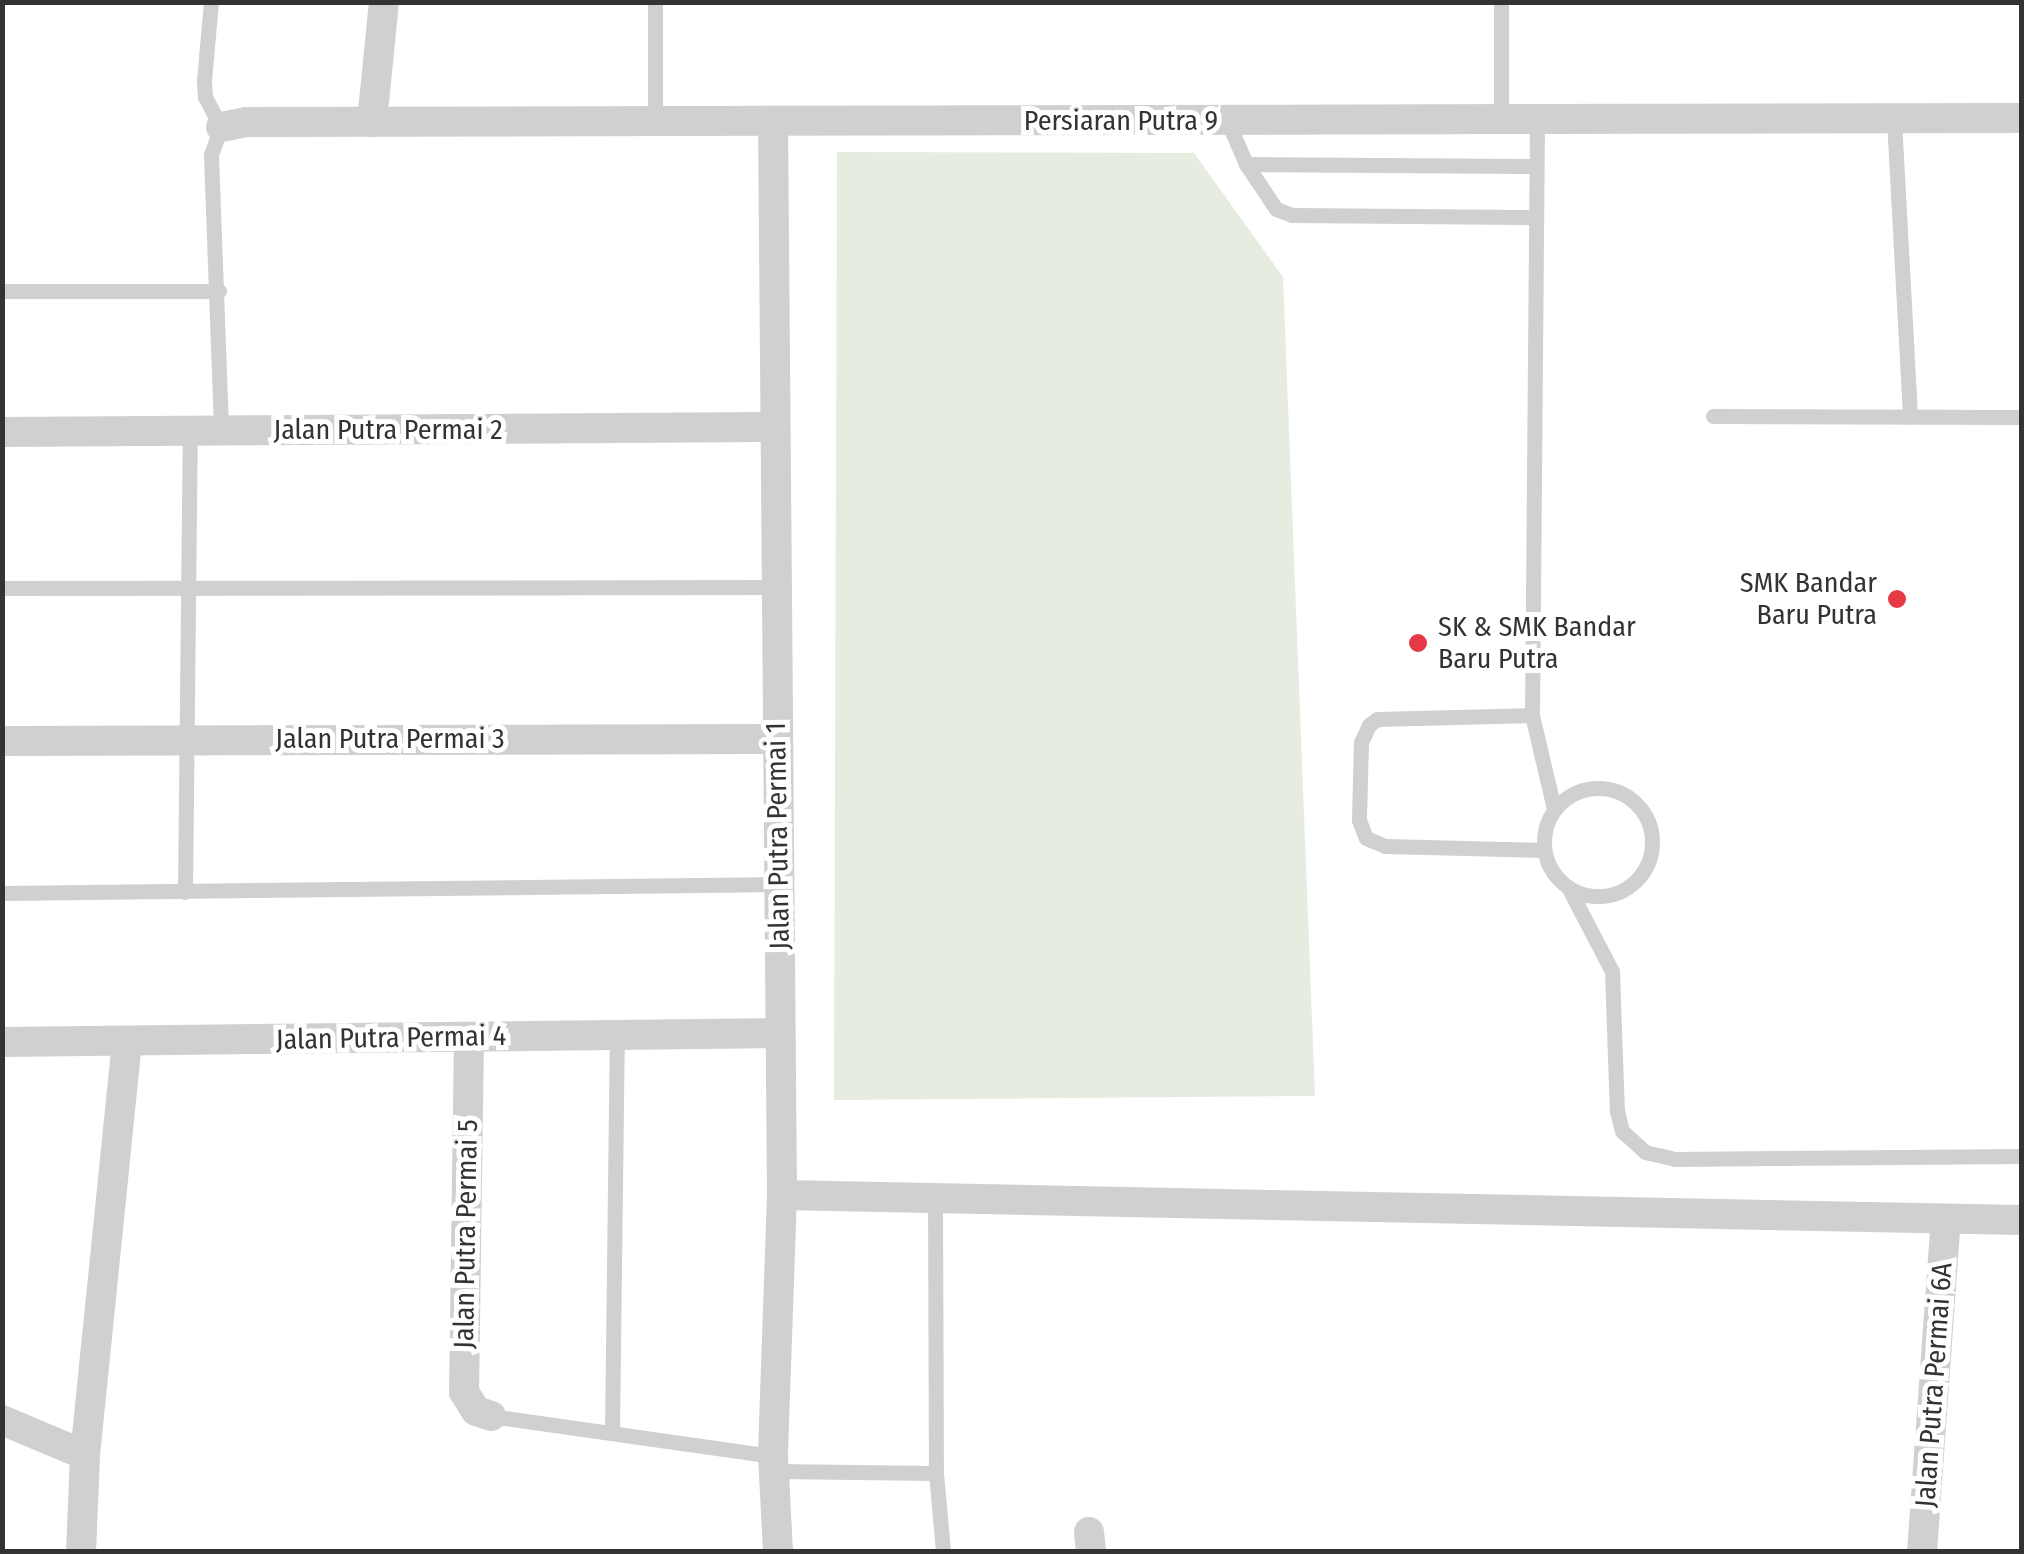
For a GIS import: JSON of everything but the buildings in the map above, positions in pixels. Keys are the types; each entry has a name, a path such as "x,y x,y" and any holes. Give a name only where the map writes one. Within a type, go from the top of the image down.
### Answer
{"street":[{"path":"372,122 384,2"},
{"name":"Persiaran Putra 9","path":"220,127 234,122 2022,118"},
{"name":"Jalan Putra Permai 1","path":"773,121 782,1195 773,1464 778,1552"},
{"name":"Jalan Putra Permai 2","path":"2,432 774,427"},
{"name":"Jalan Putra Permai 3","path":"2,742 188,738 777,739"},
{"name":"Jalan Putra Permai 4","path":"2,1042 780,1034"},
{"name":"Jalan Putra Permai 5","path":"469,1037 464,1392 476,1412 491,1416"},
{"path":"81,1552 85,1454 127,1042"},
{"path":"782,1195 2022,1220"},
{"name":"Jalan Putra Permai 6A","path":"1922,1552 1946,1219"},
{"path":"2,1420 85,1454"}],"lane":[{"path":"211,2 204,81 220,127 211,155 221,430"},
{"path":"654,122 655,2"},
{"path":"1501,2 1501,120"},
{"path":"1227,120 1246,164 1270,203 1292,215 1534,217"},
{"path":"1537,120 1532,715 1554,809"},
{"path":"1894,120 1910,417"},
{"path":"1246,164 1534,166"},
{"path":"2,291 218,291"},
{"path":"1713,416 2022,417"},
{"path":"185,892 190,429"},
{"path":"2,588 188,584 776,587"},
{"path":"1532,715 1377,719 1369,725 1361,742 1360,820 1366,838 1385,846 1544,850"},
{"path":"1568,887 1590,896 1626,890 1643,873 1653,839 1640,806 1620,792 1584,789 1554,809 1545,829 1544,850 1548,864 1568,887 1612,971 1619,1122 1628,1140 1645,1152 1675,1159 2022,1156"},
{"path":"2,893 779,884"},
{"path":"612,1432 617,1035"},
{"path":"934,1198 936,1473 943,1552"},
{"path":"491,1416 612,1432 773,1464 936,1473"}],"shaded area":[{"path":"837,152 1194,153 1283,277 1315,1096 834,1100"}],"place":[{"name":"SMK Bandar Baru Putra","path":"1897,599"},
{"name":"SK & SMK Bandar Baru Putra","path":"1418,643"}]}
